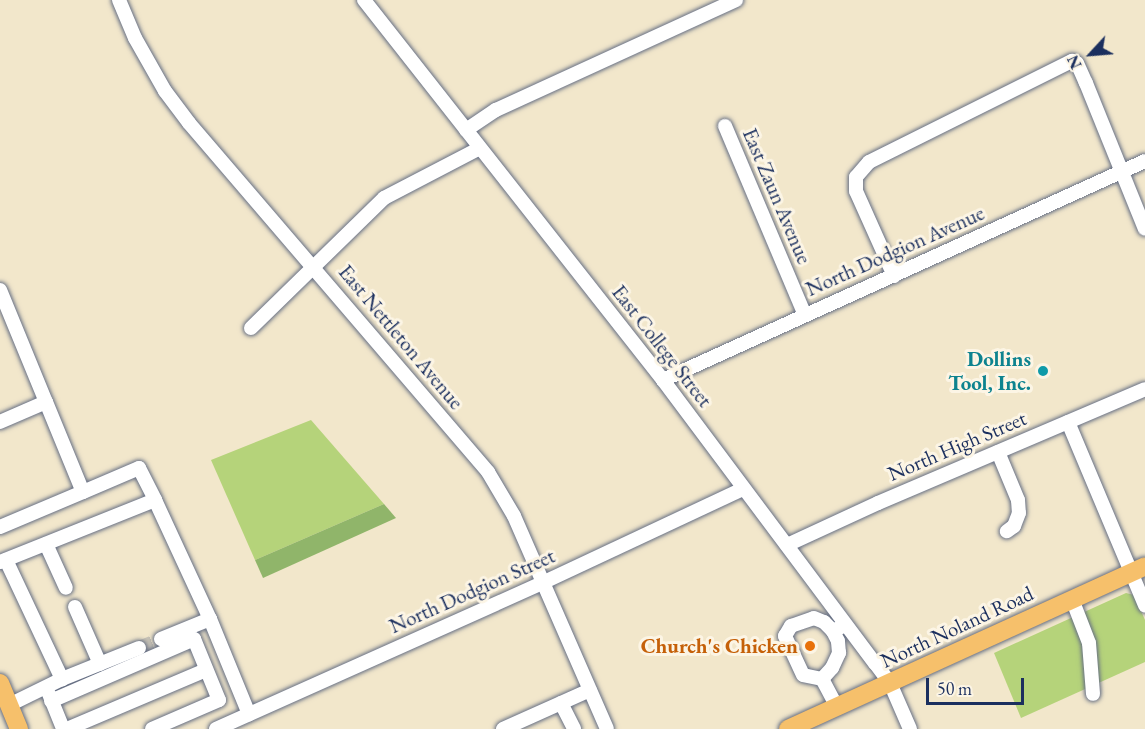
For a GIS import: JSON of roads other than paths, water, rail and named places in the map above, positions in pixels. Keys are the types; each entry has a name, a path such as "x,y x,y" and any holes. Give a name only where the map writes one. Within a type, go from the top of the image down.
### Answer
{"main road":[{"name":"North Noland Road","path":"788,729 1138,569"},
{"path":"0,683 19,729"}],"street":[{"name":"East Nettleton Avenue","path":"119,0 135,38 165,91 189,123 314,266 488,472 514,516 608,729"},
{"name":"East College Street","path":"364,0 663,380 890,682 910,729"},
{"path":"466,130 496,110 736,0"},
{"path":"894,276 856,191 856,177 869,162 1072,61 1077,63 1086,83 1120,172 1145,229"},
{"name":"East Zaun Avenue","path":"724,126 805,315"},
{"path":"251,328 384,198 480,148"},
{"name":"North Dodgion Avenue","path":"663,380 1145,161"},
{"path":"0,290 83,492"},
{"name":"North High Street","path":"787,545 878,503 1145,389"},
{"path":"0,422 46,402"},
{"path":"1068,422 1138,569 1145,605"},
{"path":"998,452 1018,500 1019,513 1014,526 1007,531"},
{"path":"0,527 139,468 210,619 249,714"},
{"name":"North Dodgion Street","path":"216,729 542,583 743,489"},
{"path":"62,679 3,561 154,500"},
{"path":"46,544 66,588"},
{"path":"1072,598 1089,643 1093,694"},
{"path":"75,607 100,664"},
{"path":"822,679 832,668 839,653 838,641 829,627 814,618 791,626 785,636 803,675 822,679 837,707"},
{"path":"161,639 210,619"},
{"path":"829,627 846,624"},
{"path":"51,701 194,639 219,700 152,729"},
{"path":"9,705 62,679 139,648"},
{"path":"45,687 65,729 206,670"},
{"path":"502,729 590,690"},
{"path":"561,703 574,729"}],"tunnel":[{"path":"139,648 161,639"}],"place":[{"name":"Dollins Tool, Inc.","path":"1043,371"},
{"name":"Church's Chicken","path":"810,646"}]}
